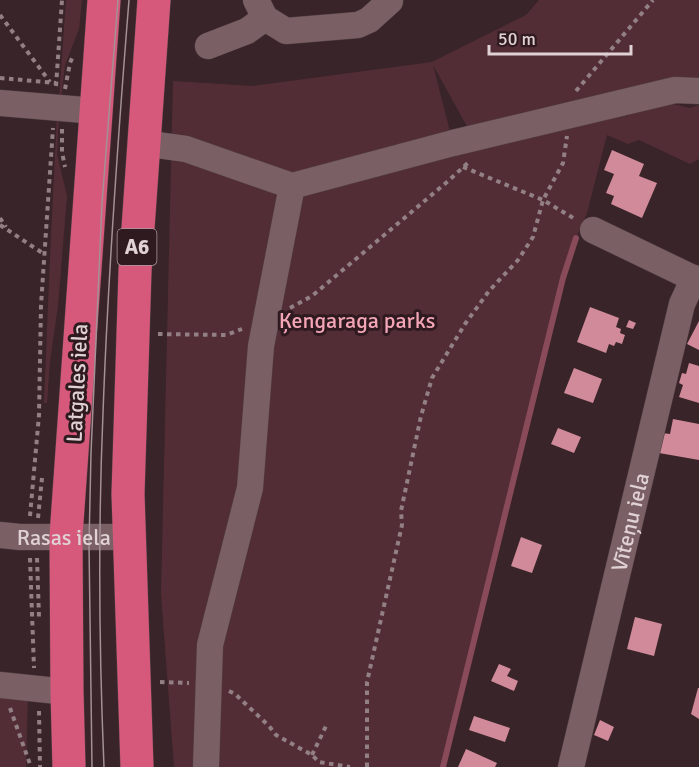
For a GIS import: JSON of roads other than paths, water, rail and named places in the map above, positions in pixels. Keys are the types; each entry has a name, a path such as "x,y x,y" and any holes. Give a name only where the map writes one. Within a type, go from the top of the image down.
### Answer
{"highway":[{"name":"Latgales iela","path":"69,767 52,691 66,536 104,0"},
{"name":"A6","path":"136,767 128,494 135,271 154,0"}],"street":[{"path":"208,46 247,31 260,9 286,31 358,25 397,0"},
{"path":"143,143 186,149 292,186 494,133 675,90 699,91"},
{"path":"0,103 96,111"},
{"path":"206,767 210,645 250,488 261,346 292,186"},
{"path":"593,230 697,279"},
{"name":"Vīteņu iela","path":"571,767 682,304 697,279"},
{"name":"Rasas iela","path":"0,535 129,537"},
{"path":"1,685 52,691"}],"waterway":[{"path":"443,767 563,278 576,238"}],"tram line":[{"path":"92,767 89,544 91,453 102,203 118,0"},
{"path":"104,767 100,590 101,457 117,154 129,0"}],"park label":[{"name":"Ķengaraga parks","path":"357,320"}]}
